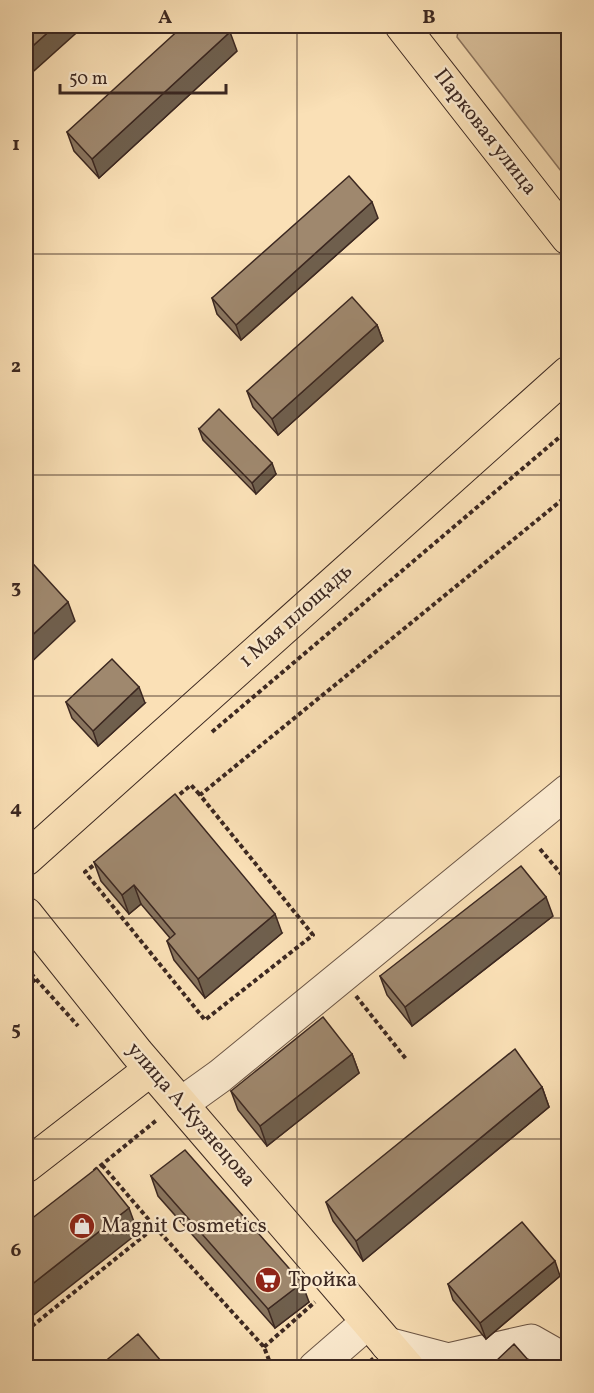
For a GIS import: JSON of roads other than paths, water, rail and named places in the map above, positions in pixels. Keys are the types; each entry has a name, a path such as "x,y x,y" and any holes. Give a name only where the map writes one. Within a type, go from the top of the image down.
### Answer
{"main road":[{"name":"Парковая улица","path":"402,26 568,238"},
{"name":"1 Мая площадь","path":"26,859 568,373"},
{"name":"улица А.Кузнецова","path":"26,914 151,1069 170,1111 388,1344"},
{"path":"26,1166 151,1069"}],"street":[{"path":"170,1111 229,1068 568,791"},
{"path":"315,1368 388,1344 448,1360 531,1341 568,1362"}],"place":[{"name":"Magnit Cosmetics","path":"82,1226"},
{"name":"Тройка","path":"268,1280"}]}
